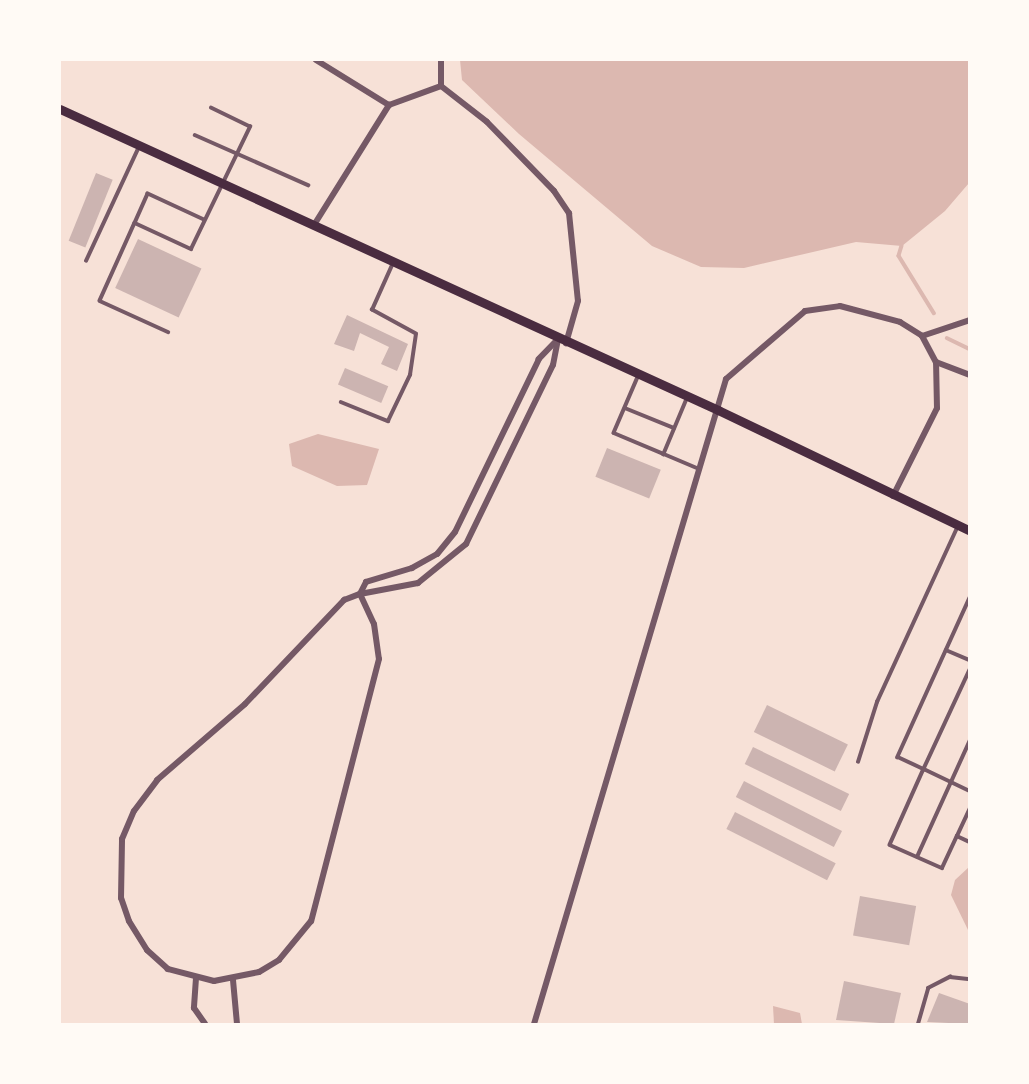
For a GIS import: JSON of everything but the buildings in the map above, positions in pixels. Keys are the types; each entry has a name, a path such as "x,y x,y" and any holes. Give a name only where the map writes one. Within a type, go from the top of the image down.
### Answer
{"main road":[{"path":"60,109 562,341 718,410 970,531"}],"street":[{"path":"316,60 389,105"},
{"path":"441,60 441,86"},
{"path":"314,225 389,105 441,86"},
{"path":"360,594 374,624 379,659 310,921 279,960 259,972 233,980 196,978 168,969 147,950 129,921 119,873 122,839 157,780 245,704 344,600 360,594 418,583 445,564 466,544 493,495 554,365 578,301 569,213 554,191 487,122 441,86"},
{"path":"534,1024 726,379 806,311 841,306 872,312 922,336 936,362 937,408 893,496"},
{"path":"922,336 970,320"},
{"path":"360,594 366,582 412,568 437,554 468,512 540,359 562,341"},
{"path":"936,362 970,375"},
{"path":"523,391 538,398"},
{"path":"479,487 493,495"},
{"path":"437,554 445,564"},
{"path":"196,978 194,1008 205,1024"},
{"path":"233,980 237,1024"}],"lane":[{"path":"135,223 191,250 250,127 211,108"},
{"path":"195,135 308,186"},
{"path":"86,261 140,146"},
{"path":"168,332 100,301 148,194 204,220"},
{"path":"341,402 388,421 410,375 416,334 373,310 393,261"},
{"path":"639,375 614,433 699,469"},
{"path":"664,454 688,397"},
{"path":"625,408 675,429"},
{"path":"859,762 877,702 957,526"},
{"path":"970,598 898,757 970,791"},
{"path":"946,650 970,660"},
{"path":"970,670 890,845 942,868 970,808"},
{"path":"917,857 970,740"},
{"path":"957,836 970,842"},
{"path":"918,1024 928,988 950,977 970,979"}],"shaded area":[{"path":"460,60 969,60 969,183 945,211 902,246 856,242 744,268 701,267 652,246 519,134 462,80"},
{"path":"318,434 379,449 367,485 337,486 292,466 289,444"},
{"path":"969,867 969,932 951,895 955,880"},
{"path":"773,1006 800,1013 802,1024 774,1024"}],"waterway":[{"path":"902,246 899,256 934,313"},
{"path":"947,338 970,349"}]}
